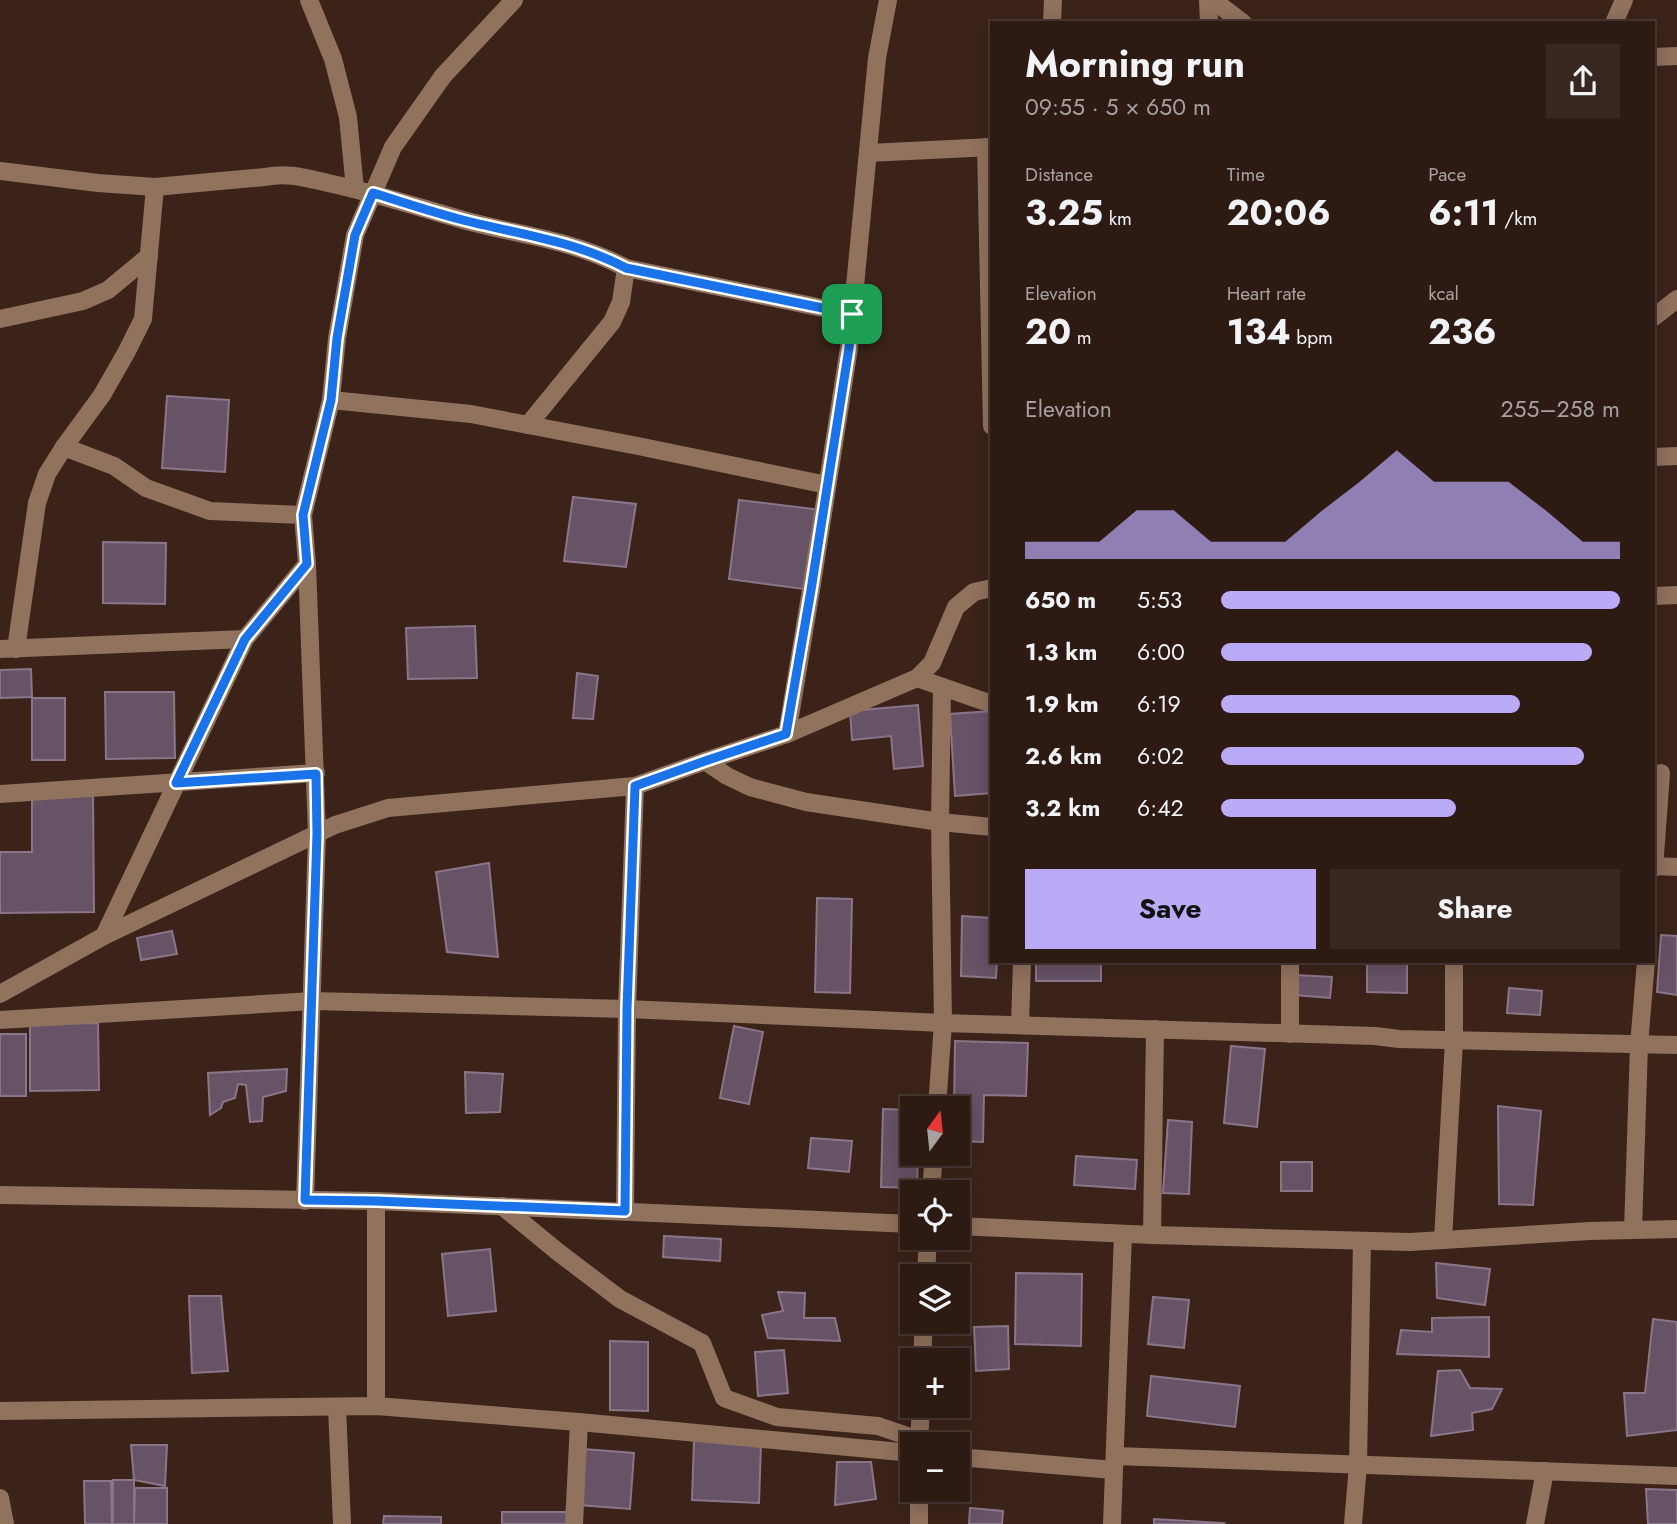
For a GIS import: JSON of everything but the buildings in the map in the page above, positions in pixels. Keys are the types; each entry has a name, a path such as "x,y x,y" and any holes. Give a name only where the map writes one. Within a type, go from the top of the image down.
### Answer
{"street":[{"path":"309,0 333,59 364,191"},
{"path":"305,1200 317,834 303,515 331,400 337,338 364,191 443,76 514,0"},
{"path":"786,734 849,348 877,58 888,0"},
{"path":"1052,21 1053,0"},
{"path":"1209,21 1211,0 1241,21"},
{"path":"1615,21 1624,0"},
{"path":"1655,57 1677,56"},
{"path":"868,153 989,147 990,240"},
{"path":"0,171 155,187 278,174 293,175 364,191 469,222 561,242 626,268 852,314"},
{"path":"155,187 143,319 102,395 47,474 37,503 8,649 245,639"},
{"path":"0,319 83,301 108,290 149,256"},
{"path":"528,425 612,322 621,302 626,268"},
{"path":"1655,316 1677,299"},
{"path":"331,400 471,414 827,485"},
{"path":"64,447 114,466 146,488 210,511 303,515"},
{"path":"1655,457 1677,456"},
{"path":"104,936 245,639 307,564"},
{"path":"0,995 104,936 335,825 388,808 635,786 786,734 917,678 932,663 956,607 974,592 990,588"},
{"path":"1655,596 1677,595"},
{"path":"917,678 990,702"},
{"path":"938,1096 943,1023 940,822 942,687"},
{"path":"705,761 750,787 806,802 990,827"},
{"path":"0,794 316,774"},
{"path":"1655,857 1664,774"},
{"path":"625,1211 627,1009 635,786"},
{"path":"1655,866 1677,867"},
{"path":"1020,1026 1022,963"},
{"path":"1290,963 1290,1034"},
{"path":"1443,1240 1454,1040 1454,963"},
{"path":"1633,1230 1639,1045 1646,963"},
{"path":"0,1020 313,1001 627,1009 1020,1026 1677,1045"},
{"path":"1152,1235 1155,1030"},
{"path":"0,1195 376,1201 900,1223"},
{"path":"376,1201 376,1406"},
{"path":"502,1206 620,1299 702,1343 724,1398 777,1417 877,1426 900,1438"},
{"path":"970,1227 1410,1242 1590,1231 1677,1229"},
{"path":"1112,1524 1123,1234"},
{"path":"1353,1524 1357,1465 1362,1241"},
{"path":"337,1406 342,1524"},
{"path":"0,1411 376,1406 900,1445"},
{"path":"574,1524 579,1422"},
{"path":"970,1457 1115,1463 1357,1465 1677,1476"},
{"path":"1535,1524 1545,1471"},
{"path":"0,1498 5,1524"},
{"path":"919,1502 919,1524"}],"route":[{"path":"373,193 469,222 561,242 626,268 852,314 811,590 786,734 635,786 627,1009 625,1211 305,1200 313,1001 316,774 176,783 245,639 307,564 303,515 331,400 337,338 355,235 373,193"}]}
